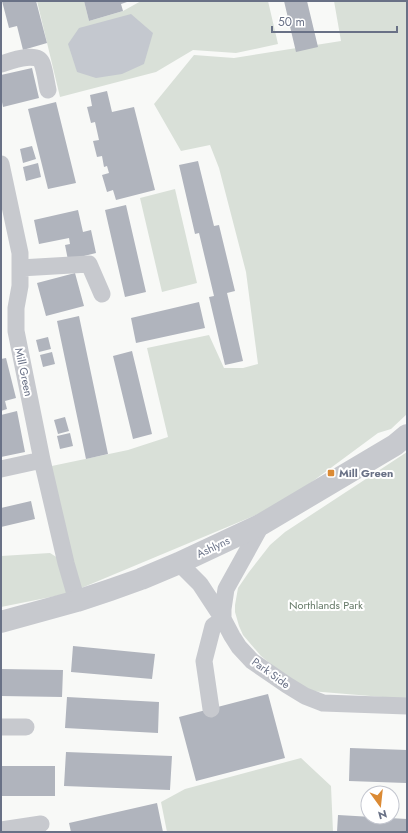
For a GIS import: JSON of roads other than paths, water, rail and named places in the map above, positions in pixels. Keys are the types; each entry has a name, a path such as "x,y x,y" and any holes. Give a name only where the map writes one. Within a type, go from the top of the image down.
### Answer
{"street":[{"path":"1,64 28,57 36,57 41,61 48,90"},
{"name":"Mill Green","path":"1,164 20,253 20,286 16,308 16,331 42,460 66,563 77,601"},
{"path":"20,268 89,264 102,294"},
{"name":"Ashlyns","path":"1,622 77,601 142,579 179,563 262,524 395,445 407,435"},
{"path":"1,469 42,460"},
{"path":"211,709 204,661 213,626 223,619 226,590 262,524"},
{"name":"Park Side","path":"179,563 200,584 239,647 252,661 305,696 323,703 407,706"},
{"path":"1,727 26,727"},
{"path":"1,830 41,824"}],"place":[{"name":"Mill Green","path":"331,473"}],"park label":[{"name":"Northlands Park","path":"326,605"}]}
